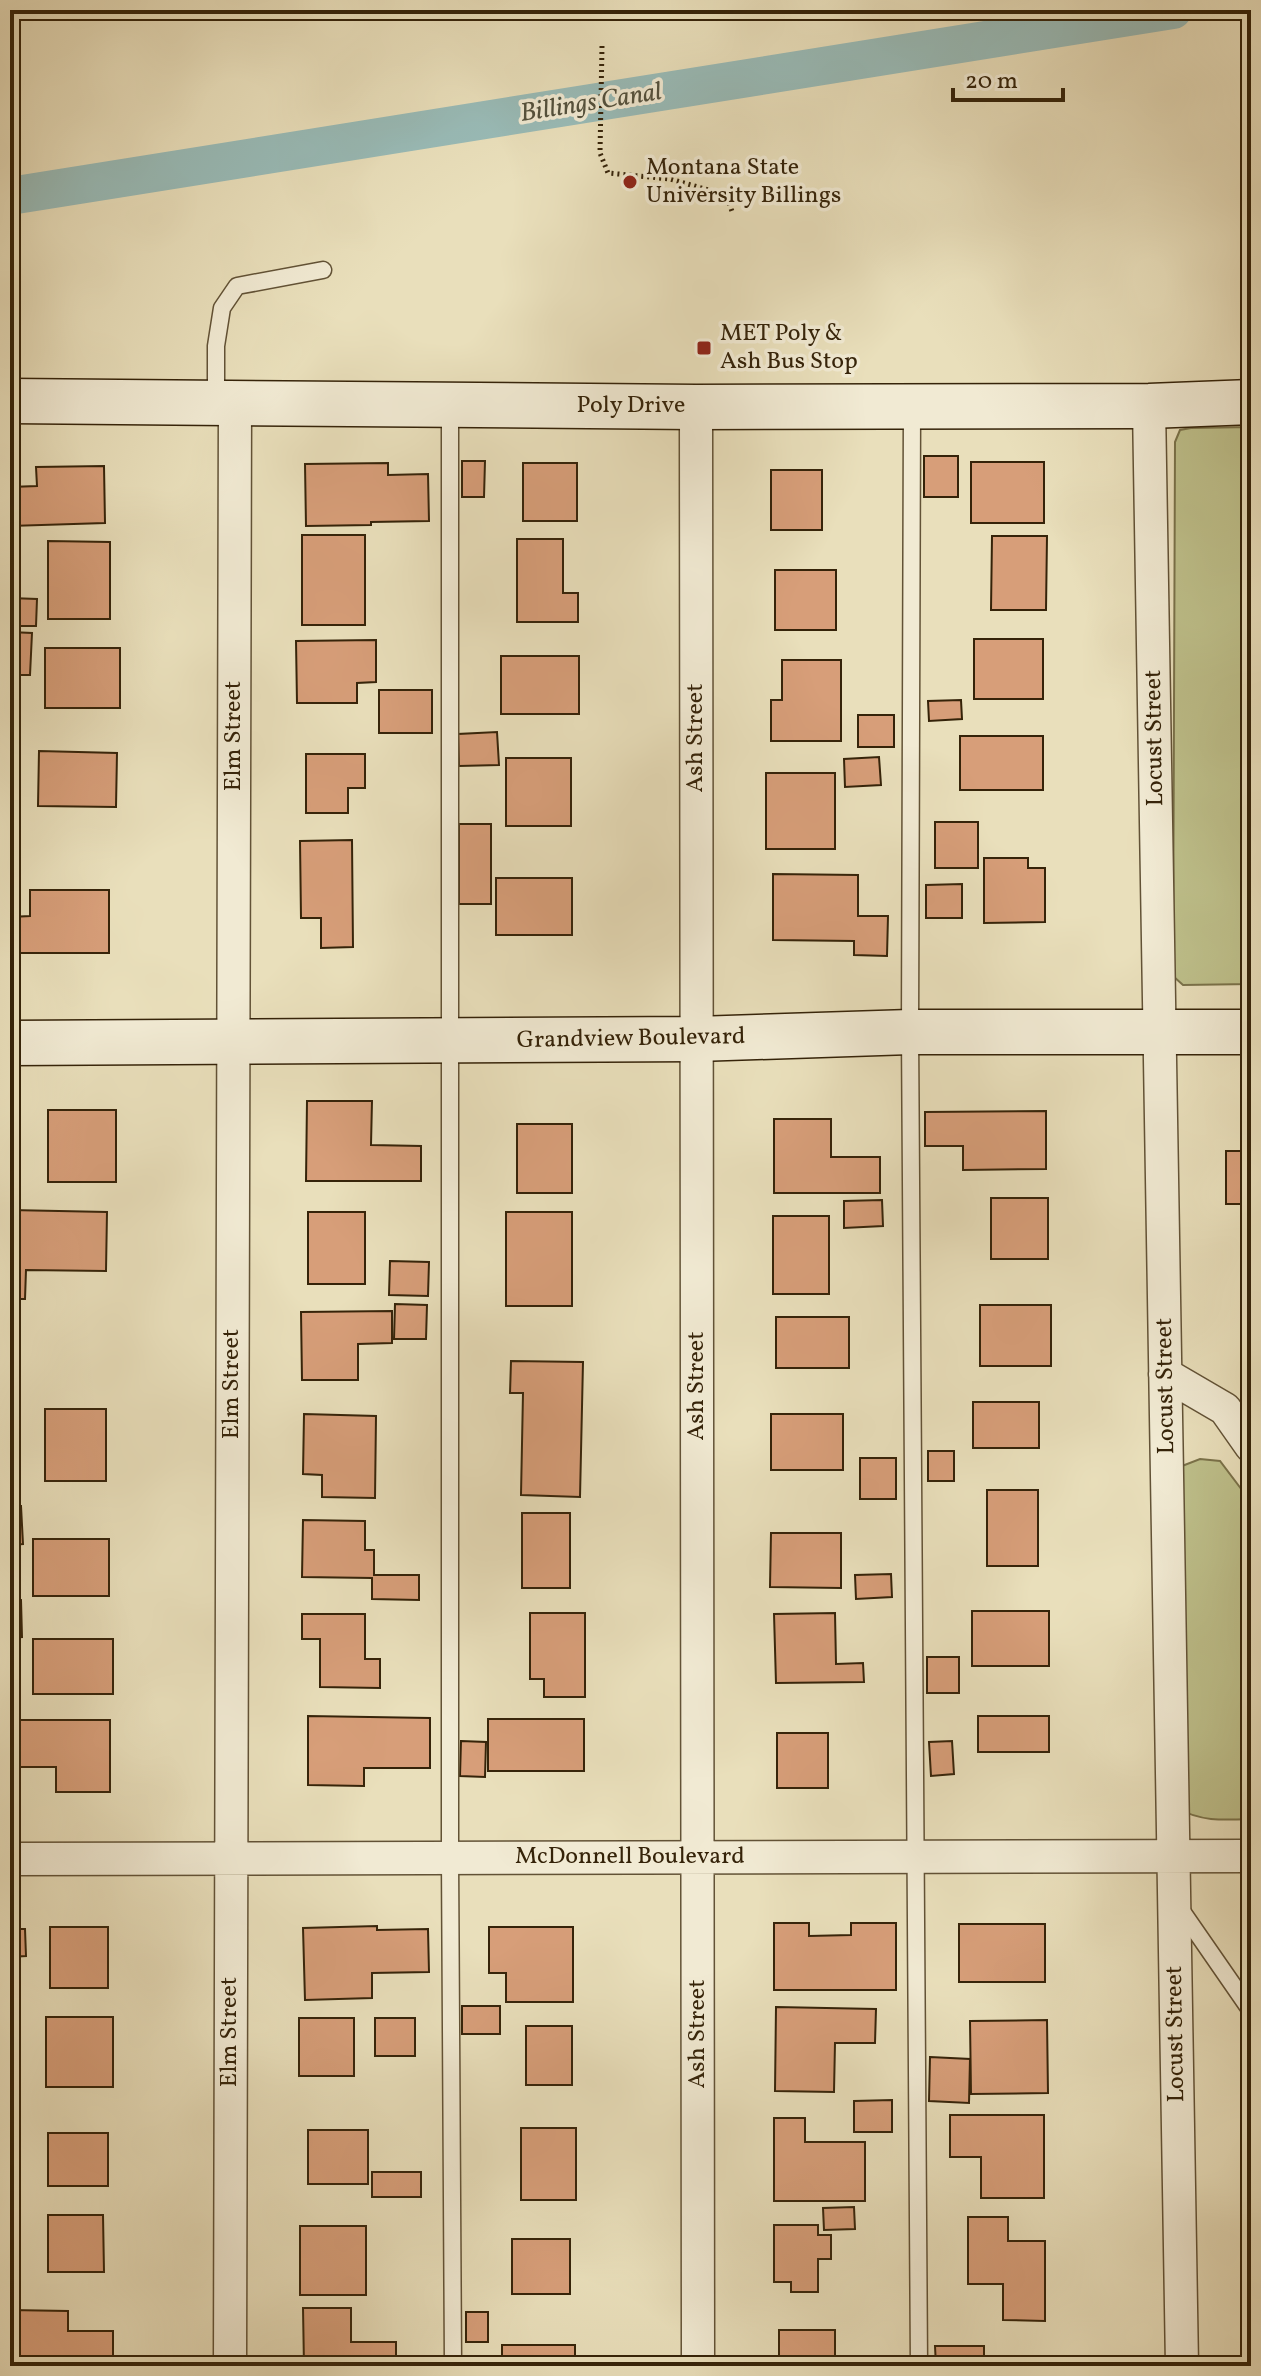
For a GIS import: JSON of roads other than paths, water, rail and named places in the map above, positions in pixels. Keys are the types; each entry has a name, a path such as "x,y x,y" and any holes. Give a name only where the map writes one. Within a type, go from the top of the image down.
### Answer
{"street":[{"name":"Poly Drive","path":"10,401 696,407 1149,406 1251,402"},
{"name":"Elm Street","path":"225,403 233,1043 230,2366"},
{"name":"Locust Street","path":"1149,406 1182,2366"},
{"name":"Ash Street","path":"696,407 698,2366"},
{"name":"Grandview Boulevard","path":"10,1043 697,1039 910,1032 1251,1032"},
{"path":"1165,1374 1225,1409 1251,1446"},
{"name":"McDonnell Boulevard","path":"10,1859 1251,1856"}],"lane":[{"path":"225,403 216,346 222,308 237,286 323,270"},
{"path":"450,405 448,1041 453,2366"},
{"path":"912,406 910,1032 919,2366"},
{"path":"1174,1899 1251,2011"}],"waterway":[{"name":"Billings Canal","path":"10,196 1173,10"}],"place":[{"name":"Montana State University Billings","path":"630,182"},
{"name":"MET Poly & Ash Bus Stop","path":"704,348"}]}
